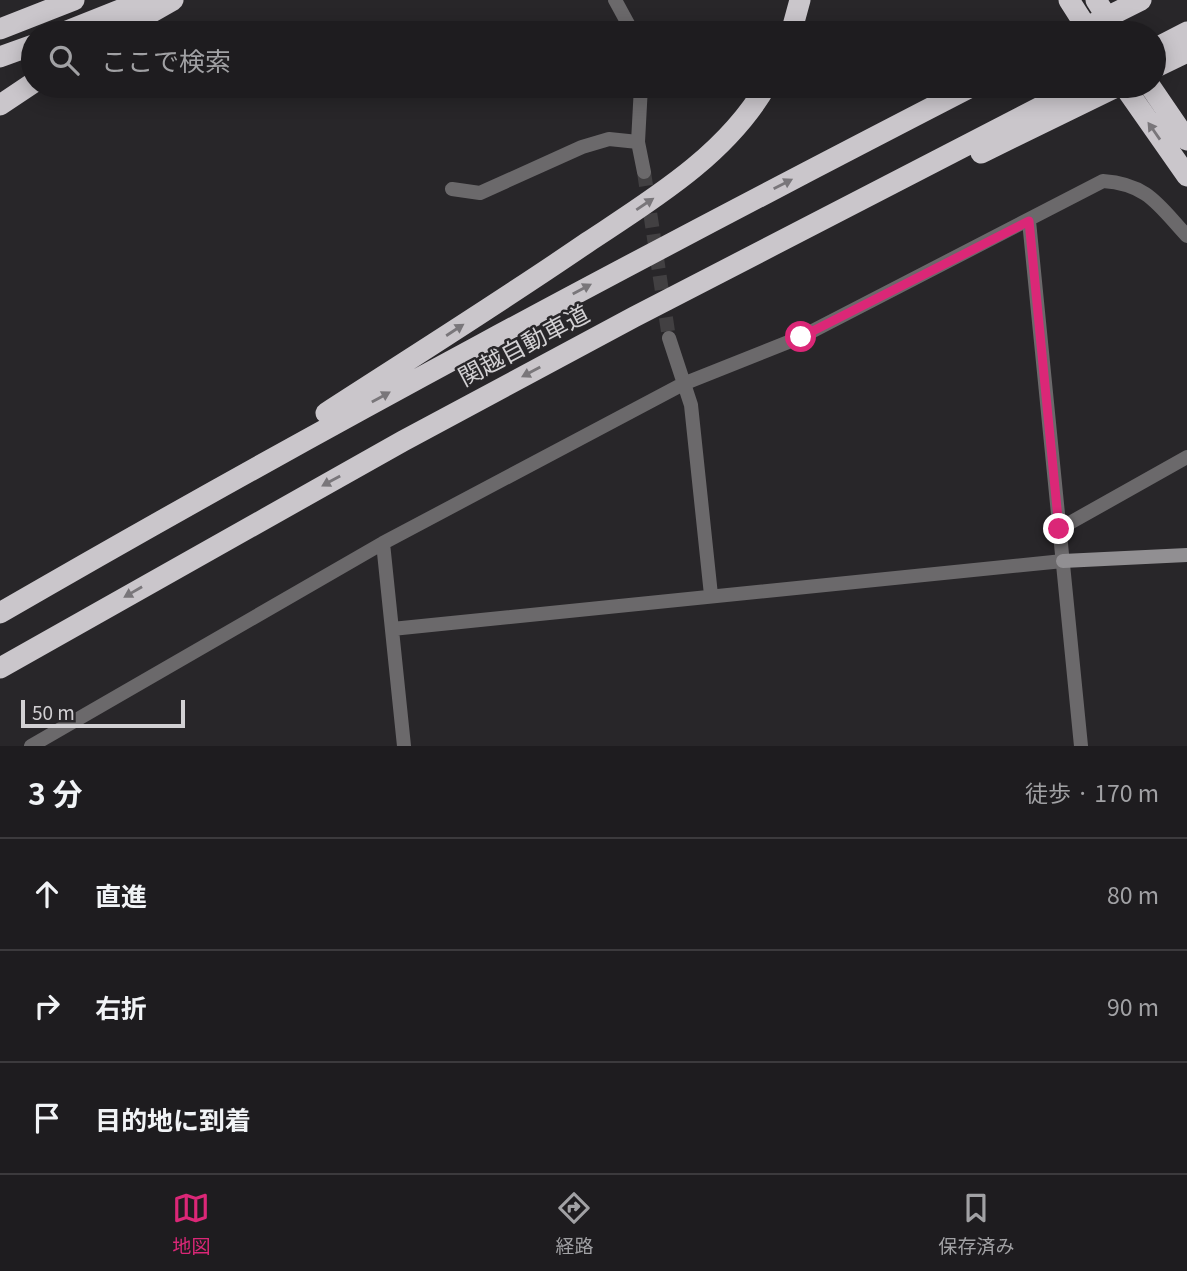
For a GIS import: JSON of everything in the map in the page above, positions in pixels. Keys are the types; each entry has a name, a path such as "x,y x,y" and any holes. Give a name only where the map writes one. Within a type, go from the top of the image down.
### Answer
{"highway":[{"path":"0,29 74,0"},
{"path":"92,21 145,0"},
{"path":"136,21 173,0"},
{"path":"794,21 800,0"},
{"path":"1069,0 1082,21"},
{"path":"1096,0 1109,21"},
{"path":"1099,21 1141,0"},
{"path":"1166,45 1185,39"},
{"path":"1166,57 1185,39"},
{"path":"0,57 21,49"},
{"path":"0,105 21,91"},
{"path":"150,526 550,269 668,188 704,160 757,98"},
{"name":"関越自動車道","path":"0,613 150,526 615,271 950,98"},
{"name":"関越自動車道","path":"0,668 403,441 634,317 1065,103 1070,98"},
{"path":"1065,103 1081,98"},
{"path":"1132,98 1187,176"},
{"path":"1158,98 1187,140"}],"street":[{"path":"615,0 626,21"},
{"path":"641,98 639,142 644,172"},
{"path":"452,189 480,193 582,147 609,139 639,142"},
{"path":"31,746 383,543 682,384 801,337 1103,181 1126,182 1144,190 1187,236"},
{"path":"1029,221 1081,746"},
{"path":"669,338 691,405 711,595"},
{"path":"1059,529 1187,457"},
{"path":"383,543 404,746"},
{"path":"391,629 1063,561 1187,555"}],"tunnel":[{"path":"644,172 669,338"}],"route":[{"path":"801,337 1029,221 1059,529"}]}
